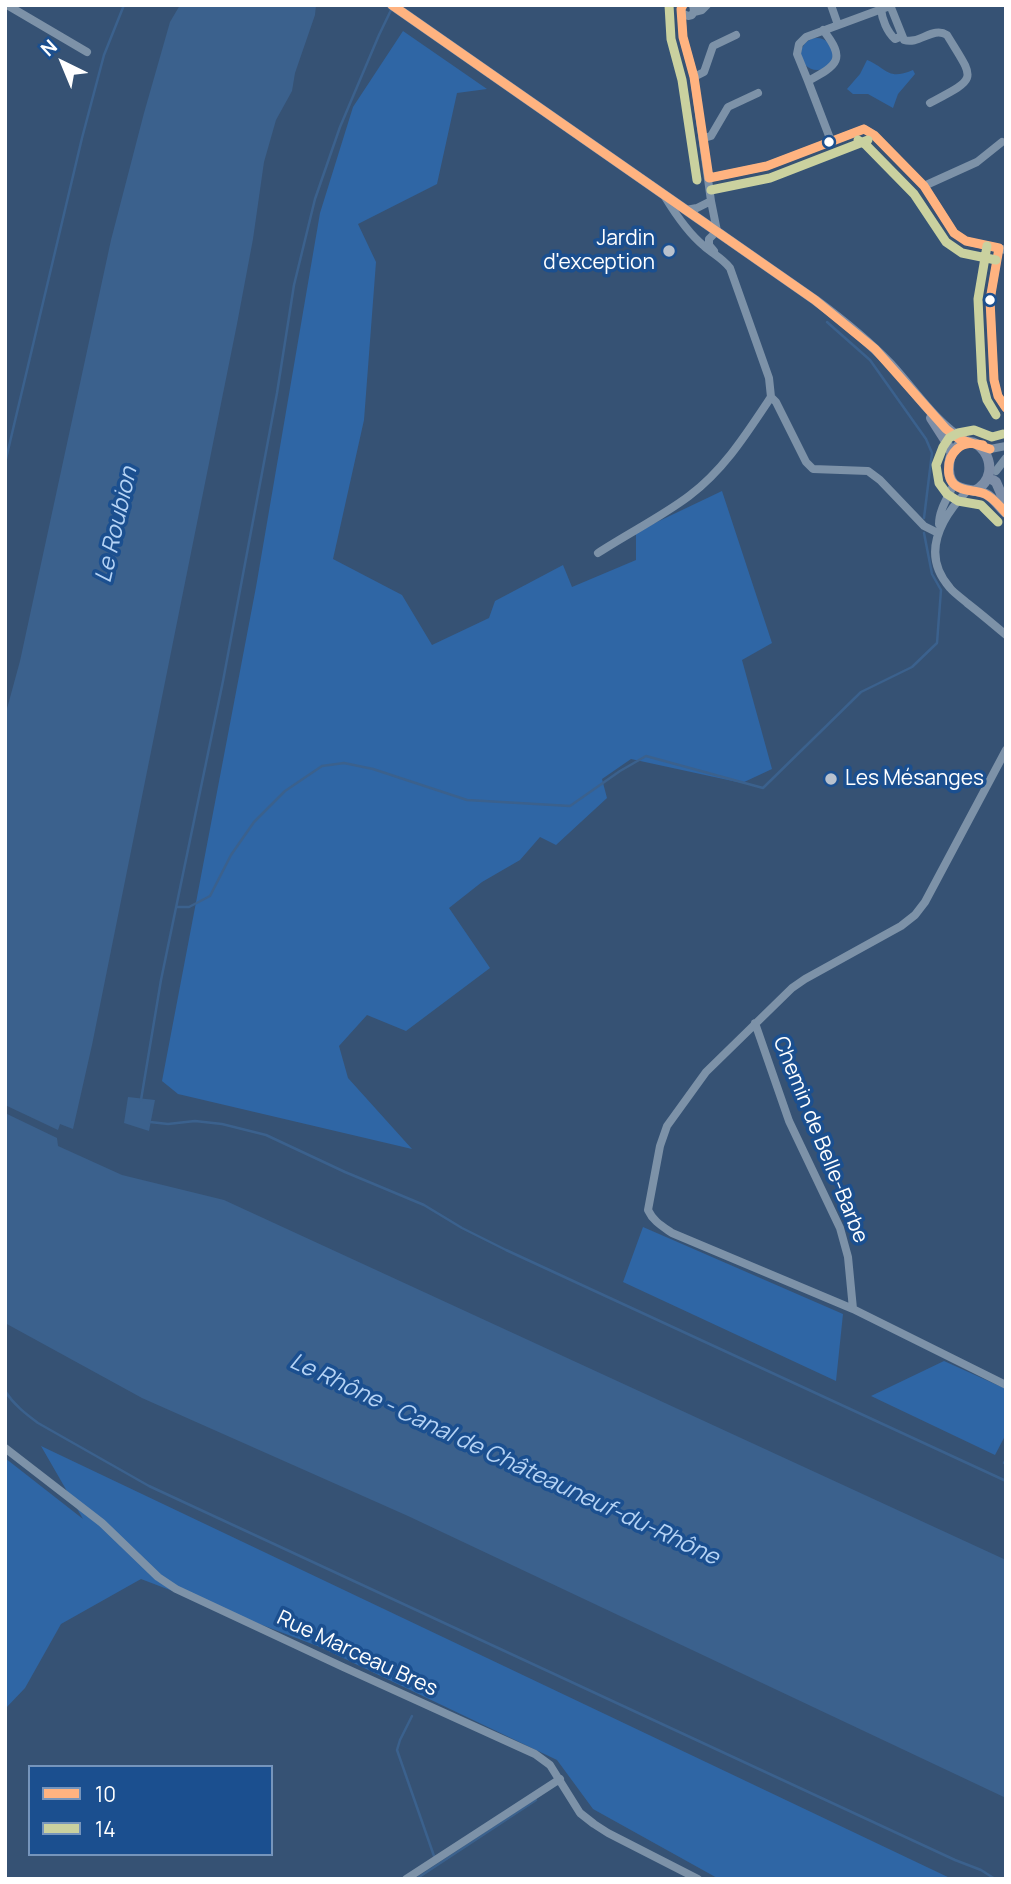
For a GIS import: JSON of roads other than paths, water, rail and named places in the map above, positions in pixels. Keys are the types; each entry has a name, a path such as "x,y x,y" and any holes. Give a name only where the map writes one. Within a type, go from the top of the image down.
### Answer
{"main road":[{"path":"394,7 852,327 892,366 919,400 947,443 951,454 949,473 954,484 984,493 1006,513"},
{"path":"919,400 955,436 990,449 996,461 994,475 1006,505"},
{"path":"951,454 966,442"},
{"path":"971,491 985,488 994,475"}],"street":[{"path":"7,5 87,52"},
{"path":"707,5 686,9 682,26 694,77 717,232 709,239 709,245 716,254"},
{"path":"831,5 838,25"},
{"path":"831,141 797,54 799,44 806,37 823,30 890,5 907,42 943,32 967,65 969,74 961,86 930,103"},
{"path":"881,9 891,35 895,38 902,36"},
{"path":"807,81 832,66 837,53 834,43 823,30"},
{"path":"694,77 704,72 713,46 736,35"},
{"path":"802,66 819,75"},
{"path":"704,138 711,136 728,107 758,93"},
{"path":"709,178 767,166 864,129 874,135 924,186 954,233 966,241 1002,249 990,300 994,380 998,396 1006,408"},
{"path":"924,186 977,162 1002,142"},
{"path":"664,195 678,219 730,268 769,378 771,397 806,462 813,469 868,471 924,526 939,530"},
{"path":"686,210 711,201"},
{"path":"598,553 688,497 706,481 723,464 771,397"},
{"path":"990,449 1006,446"},
{"path":"994,475 1006,458"},
{"path":"939,530 939,519 954,484"},
{"path":"971,491 954,505 939,530 935,541 938,567 950,588 1006,635"},
{"path":"1006,750 925,902 915,915 901,926 792,988 706,1072 667,1126 660,1146 648,1209 651,1217 673,1233 853,1309 1006,1385"},
{"name":"Chemin de Belle-Barbe","path":"755,1023 789,1121 839,1228 848,1257 853,1309"},
{"name":"Rue Marceau Bres","path":"5,1448 102,1523 158,1577 176,1589 535,1754 550,1765 580,1812 594,1824 698,1879"},
{"path":"406,1879 560,1779"}],"water":[{"name":"Le Roubion","path":"180,5 316,5 292,91 276,120 264,162 237,324 92,1045 73,1129 60,1124 58,1130 5,1105 5,716 20,661 111,240 170,22"},
{"path":"128,1097 155,1100 149,1131 124,1123"},
{"name":"Le Rhône - Canal de Châteauneuf-du-Rhône","path":"5,1113 57,1138 58,1146 122,1175 224,1200 1006,1560 1006,1798 408,1516 142,1398 5,1323"}],"waterway":[{"path":"5,463 82,138 104,55 124,5"},
{"path":"141,1100 161,980 223,681 277,393 294,285 315,199 340,127 392,8"},
{"path":"827,322 870,360 926,439 932,453 924,518"},
{"path":"176,907 189,907 210,896 231,855 254,822 285,791 322,766 344,763 373,769 467,800 570,806 646,756 763,788 861,692 912,667 937,643 941,590 932,574 924,533"},
{"path":"150,1122 168,1124 195,1121 222,1124 266,1135 424,1205 506,1250 1006,1481"},
{"path":"5,1391 16,1405 38,1423 149,1486 981,1870 995,1879"},
{"path":"1004,1463 1006,1459"},
{"path":"412,1716 397,1750 434,1856"},
{"path":"416,1879 536,1800"}],"place":[{"name":"Jardin d'exception","path":"669,251"},
{"name":"Les Mésanges","path":"831,779"}]}
